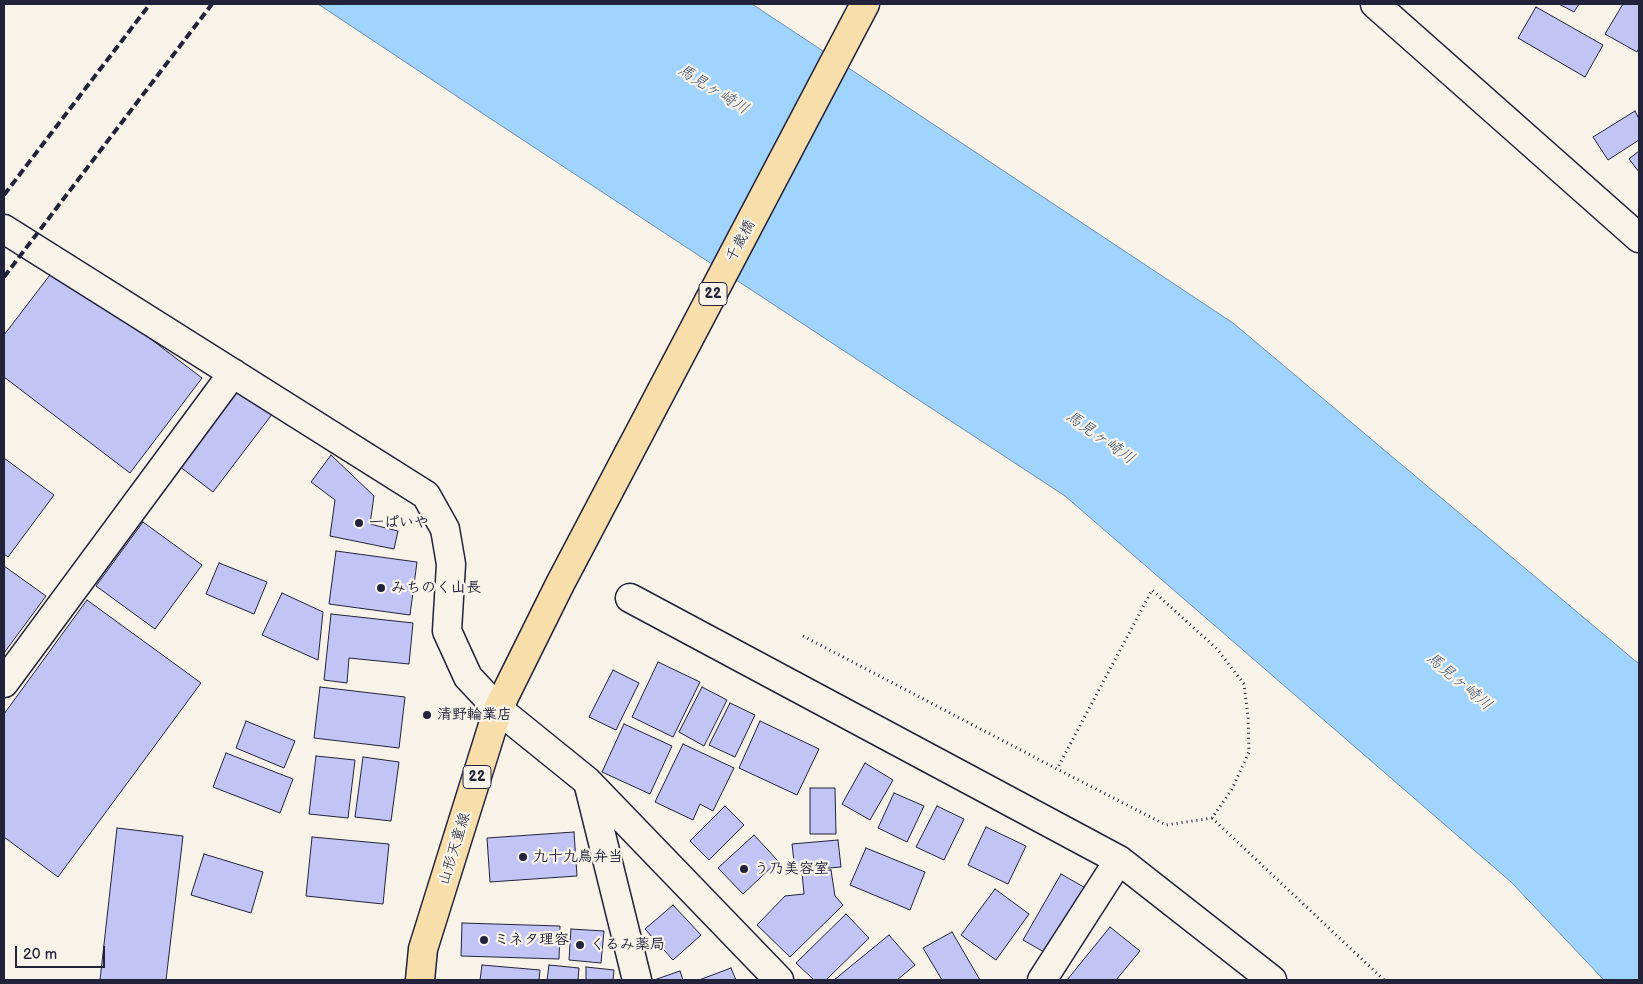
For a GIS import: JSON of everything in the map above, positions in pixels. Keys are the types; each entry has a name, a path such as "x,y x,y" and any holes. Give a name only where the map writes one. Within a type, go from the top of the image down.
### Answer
{"main road":[{"name":"千歳橋","path":"560,584 865,4"},
{"name":"山形天童線","path":"420,980 423,949 498,709 560,584"}],"street":[{"path":"1375,4 1639,238"},
{"path":"4,229 426,495 445,529 451,564 447,631 468,677 498,709 587,781 779,980"},
{"path":"4,683 233,373"},
{"path":"630,598 1119,860 1272,980"},
{"path":"587,781 637,980"},
{"path":"1042,980 1119,860"}],"path":[{"path":"803,636 1057,769 1166,825 1212,818 1232,789 1249,752 1248,716 1244,684 1217,649 1152,590 1057,769"},
{"path":"1212,818 1384,980"}],"water":[{"name":"馬見ヶ崎川","path":"318,4 752,4 1233,323 1639,664 1639,980 1604,980 1511,882 1065,496"}],"building":[{"path":"1559,4 1579,4 1574,12"},
{"path":"1623,4 1639,4 1639,48 1637,52 1605,34"},
{"path":"1536,7 1603,45 1585,77 1518,38"},
{"path":"1635,111 1639,119 1639,140 1608,160 1593,137"},
{"path":"1639,151 1639,172 1629,159"},
{"path":"56,267 202,378 130,473 4,377 4,335"},
{"path":"239,387 273,413 213,492 179,466"},
{"path":"331,455 374,496 370,524 398,531 394,549 330,536 335,500 311,482"},
{"path":"4,458 54,495 8,557 4,554"},
{"path":"143,522 202,565 155,629 96,586"},
{"path":"336,551 417,562 410,615 329,604"},
{"path":"219,563 267,582 254,614 206,594"},
{"path":"4,566 46,596 4,653"},
{"path":"282,593 323,612 318,660 262,635"},
{"path":"87,600 201,683 58,877 4,837 4,714"},
{"path":"331,614 413,623 409,664 349,658 347,683 324,680"},
{"path":"658,662 700,682 673,737 632,717"},
{"path":"613,670 639,683 616,730 589,717"},
{"path":"320,687 405,697 399,748 314,738"},
{"path":"702,687 727,700 704,746 679,732"},
{"path":"730,703 755,715 735,757 709,745"},
{"path":"246,721 295,741 284,768 236,748"},
{"path":"760,721 819,749 797,795 739,768"},
{"path":"624,724 672,746 650,794 602,772"},
{"path":"683,744 734,768 713,811 700,804 693,820 655,802"},
{"path":"226,753 293,779 280,813 213,787"},
{"path":"316,756 355,760 348,818 309,814"},
{"path":"363,757 399,762 391,821 355,817"},
{"path":"865,763 893,780 870,820 842,804"},
{"path":"810,788 835,788 836,834 810,834"},
{"path":"894,793 924,806 907,842 878,828"},
{"path":"725,806 744,825 709,860 690,841"},
{"path":"937,806 964,819 944,860 916,847"},
{"path":"986,827 1026,846 1008,884 968,865"},
{"path":"117,828 183,836 166,980 100,980"},
{"path":"574,832 577,876 490,882 487,838"},
{"path":"754,835 778,861 743,894 718,868"},
{"path":"312,837 389,844 383,904 306,896"},
{"path":"838,840 841,867 795,871 792,844"},
{"path":"866,848 925,872 910,910 850,885"},
{"path":"204,854 263,872 251,913 191,895"},
{"path":"831,870 835,896 843,905 790,957 757,925 785,896 804,894 802,873"},
{"path":"1061,874 1089,890 1051,956 1023,940"},
{"path":"995,889 1029,914 996,960 961,935"},
{"path":"673,905 701,935 673,960 645,929"},
{"path":"846,914 869,938 826,980 814,980 796,963"},
{"path":"462,923 560,926 559,959 461,956"},
{"path":"1110,927 1140,951 1116,980 1067,980"},
{"path":"571,929 604,931 601,963 569,960"},
{"path":"952,932 980,980 942,980 923,948"},
{"path":"889,935 915,965 897,980 834,980"},
{"path":"482,965 540,970 539,980 480,980"},
{"path":"549,965 579,968 578,980 547,980"},
{"path":"586,967 614,970 613,980 586,980"},
{"path":"731,968 736,980 699,980"},
{"path":"680,971 683,980 654,980"}],"railway":[{"path":"4,195 150,4"},
{"path":"4,277 212,4"}],"place":[{"name":"一ぱいや","path":"359,523"},
{"name":"みちのく山長","path":"381,588"},
{"name":"清野輪業店","path":"427,715"},
{"name":"九十九鳥弁当","path":"523,857"},
{"name":"う乃美容室","path":"744,869"},
{"name":"ミネタ理容","path":"484,940"},
{"name":"くるみ薬局","path":"580,945"}]}
